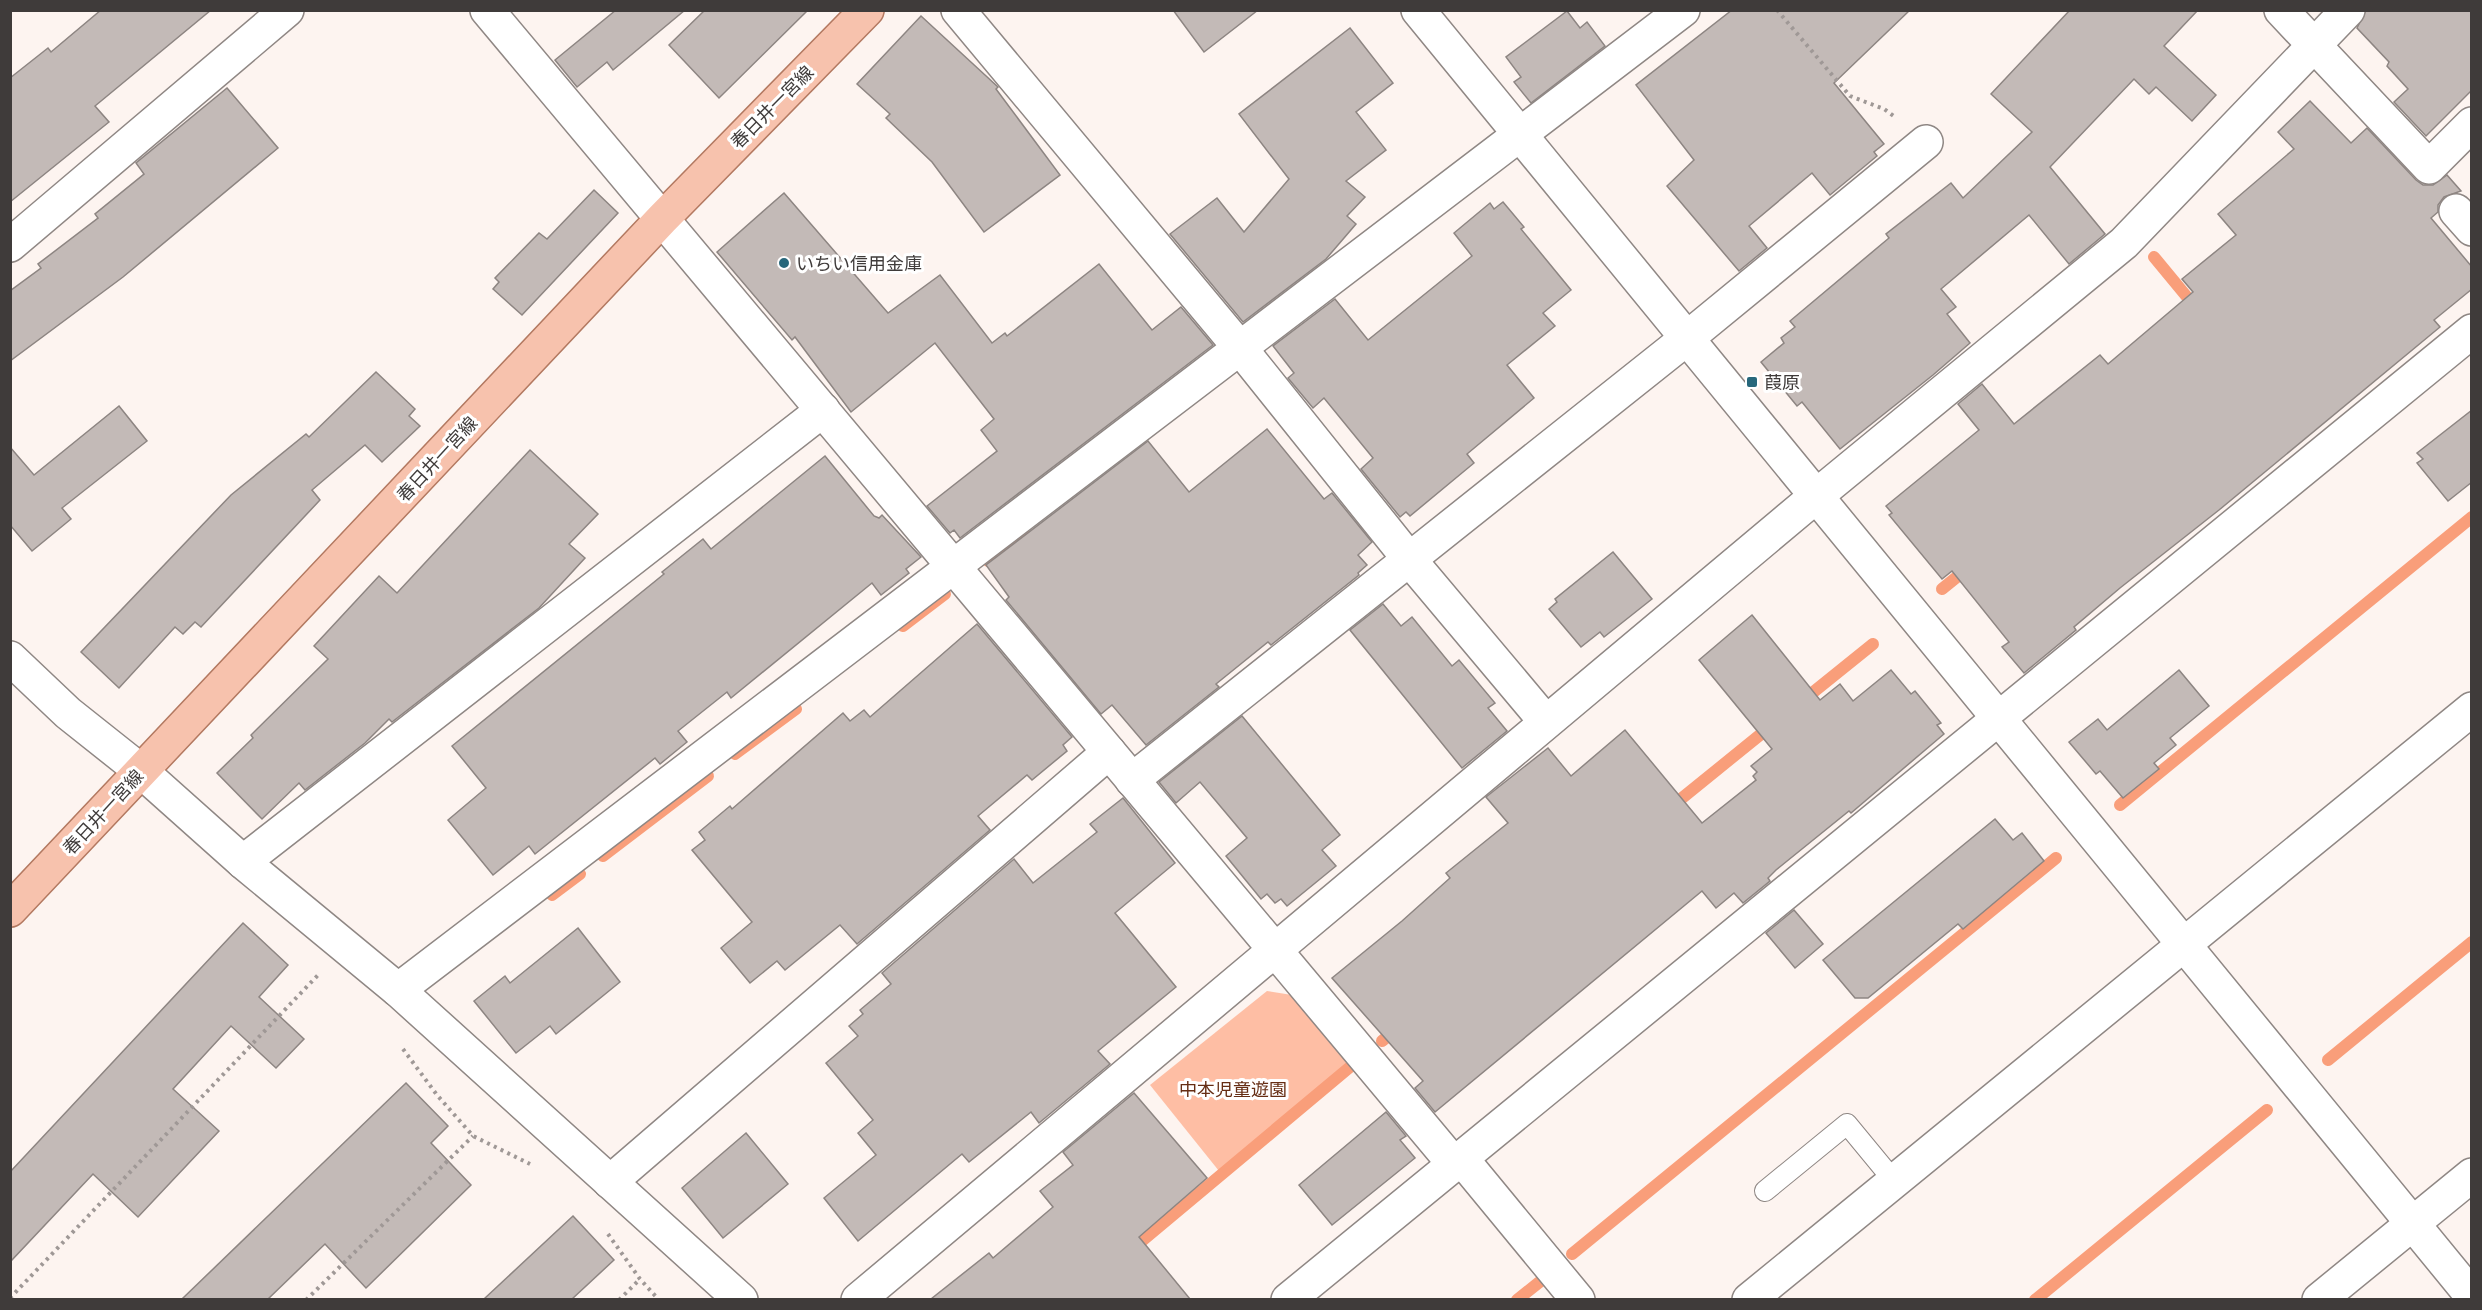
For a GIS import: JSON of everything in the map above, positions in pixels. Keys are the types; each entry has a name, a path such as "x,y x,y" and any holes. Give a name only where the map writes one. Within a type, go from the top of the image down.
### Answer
{"main road":[{"name":"春日井一宮線","path":"10,910 662,219 867,10"}],"street":[{"path":"10,245 287,10"},
{"path":"487,10 1275,950 1578,1299"},
{"path":"958,10 1240,348 1409,560 1546,722"},
{"path":"1418,10 1995,718 2472,1296"},
{"path":"398,990 1683,10"},
{"path":"2281,10 2429,167 2472,124"},
{"path":"858,1299 1815,497 2124,243 2348,10"},
{"path":"1132,780 1686,339 1926,142"},
{"path":"1288,1299 1995,718 2472,331"},
{"path":"243,862 823,410"},
{"path":"10,658 68,713 141,771 243,862 398,990 741,1299"},
{"path":"1749,1299 2472,709"},
{"path":"610,1182 1109,752"},
{"path":"2319,1299 2472,1175"}],"lane":[{"path":"1765,1191 1847,1124 1894,1181"}],"path":[{"path":"1777,10 1850,96 1884,108 1926,142"},
{"path":"311,966 328,981"},
{"path":"10,1298 320,974"},
{"path":"398,1043 437,1095 473,1136 532,1165"},
{"path":"306,1299 473,1136"},
{"path":"602,1226 640,1279 659,1299"},
{"path":"619,1299 640,1279"}],"green space":[{"name":"中本児童遊園","path":"1267,991 1292,995 1350,1064 1219,1171 1150,1085"}],"building":[{"path":"101,10 211,10 95,106 109,122 10,202 10,78 48,48 51,52"},
{"path":"616,10 685,10 613,70 607,62 577,87 555,60"},
{"path":"705,10 808,10 719,98 669,45"},
{"path":"1173,10 1258,10 1204,52"},
{"path":"1732,10 1910,10 1834,83 1884,144 1874,152 1877,156 1830,195 1812,173 1749,226 1767,248 1739,271 1667,186 1694,160 1636,85"},
{"path":"2070,10 2198,10 2164,46 2216,95 2192,121 2156,87 2149,94 2134,79 2050,167 2105,234 2069,264 2029,215 1941,289 1956,307 1947,314 1970,343 1840,449 1802,402 1797,406 1761,362 1784,343 1781,338 1795,327 1790,321 1889,238 1886,234 1951,183 1963,198 2032,132 1991,94"},
{"path":"2366,10 2472,10 2472,90 2426,136 2394,102 2408,89 2387,66 2389,62 2357,28"},
{"path":"1567,11 1580,28 1587,22 1605,46 1531,103 1514,82 1521,77 1506,57"},
{"path":"921,16 998,87 996,89 1060,175 984,232 932,162 886,118 890,114 857,84"},
{"path":"1350,28 1393,83 1356,112 1386,150 1346,181 1365,197 1347,216 1356,224 1326,259 1243,322 1170,234 1217,198 1244,232 1289,179 1239,114"},
{"path":"227,88 278,148 123,277 10,361 10,291 41,268 38,264 98,218 95,214 144,174 136,163"},
{"path":"2310,101 2351,143 2367,128 2423,185 2433,185 2447,175 2461,191 2444,197 2438,205 2438,212 2431,218 2472,267 2472,289 2434,320 2440,327 2219,510 2120,588 2074,627 2076,630 2024,673 2002,647 2009,642 1952,571 1942,579 1889,515 1892,513 1886,506 1979,430 1958,404 1982,384 2014,424 2100,355 2108,364 2193,292 2182,279 2236,235 2218,214 2294,149 2278,132"},
{"path":"594,190 618,213 522,315 493,289 499,282 495,278 539,233 547,239"},
{"path":"784,193 888,313 940,275 992,343 1005,333 1007,336 1099,264 1152,330 1181,307 1213,345 960,538 954,530 950,533 927,506 997,451 981,430 994,419 935,343 851,412 795,337 792,340 717,252"},
{"path":"1503,202 1524,227 1521,229 1571,290 1543,313 1555,326 1507,365 1534,398 1467,454 1474,463 1410,516 1406,512 1400,517 1361,469 1373,458 1324,398 1313,408 1288,378 1294,373 1273,346 1335,299 1368,340 1472,256 1454,233 1490,203 1494,209"},
{"path":"376,372 415,409 409,416 420,426 382,462 365,445 312,490 320,500 201,627 195,622 183,634 175,627 119,688 81,652 231,495 306,434 309,437"},
{"path":"119,406 147,441 62,508 71,519 32,551 10,525 10,447 34,475"},
{"path":"2472,410 2472,482 2448,501 2417,463 2423,459 2417,453"},
{"path":"1267,429 1324,499 1332,493 1372,542 1358,555 1367,565 1358,573 1359,575 1271,645 1268,642 1216,684 1219,687 1146,745 1112,705 1101,714 1006,600 1009,597 986,565 1148,441 1189,492"},
{"path":"530,450 598,514 569,544 585,558 539,608 392,722 389,719 365,743 305,790 299,783 262,819 217,773 253,738 251,735 328,659 314,646 379,576 397,593"},
{"path":"825,456 874,516 879,518 882,515 921,557 906,569 909,573 881,595 872,583 731,698 727,692 678,731 687,742 660,764 655,758 535,854 529,846 493,875 448,820 486,788 452,746 664,574 662,572 703,539 711,549"},
{"path":"1613,552 1652,599 1604,637 1600,632 1581,647 1549,609 1557,602 1555,599"},
{"path":"1383,604 1401,626 1412,617 1452,666 1459,660 1495,703 1488,708 1507,731 1462,768 1350,630"},
{"path":"1752,615 1820,700 1840,684 1853,701 1891,670 1911,694 1915,691 1941,723 1937,725 1944,734 1851,813 1849,811 1776,870 1768,878 1770,881 1743,903 1734,893 1716,908 1702,891 1435,1112 1415,1088 1423,1081 1332,978 1402,921 1450,878 1446,873 1508,823 1486,797 1548,748 1571,776 1625,730 1702,823 1756,780 1753,776 1757,772 1751,766 1772,749 1699,660"},
{"path":"977,624 1072,737 1063,745 1067,751 1032,780 1027,775 978,816 990,830 857,944 840,925 785,970 777,961 750,983 721,948 752,922 692,850 705,840 699,832 730,806 732,809 843,713 850,721 864,710 870,717"},
{"path":"2179,670 2209,706 2170,738 2176,745 2154,763 2159,769 2123,798 2100,771 2096,774 2069,742 2098,719 2107,730"},
{"path":"1242,716 1340,835 1322,850 1336,866 1287,906 1281,899 1275,903 1267,894 1261,899 1226,856 1247,838 1200,782 1176,803 1159,782"},
{"path":"1123,798 1175,863 1115,913 1176,987 1098,1051 1110,1064 1039,1123 1031,1112 969,1162 962,1154 858,1241 824,1198 876,1155 858,1133 873,1120 826,1063 858,1036 849,1026 863,1014 860,1010 891,984 882,973 1014,859 1033,883 1097,832 1090,824"},
{"path":"1995,819 2013,840 2022,833 2044,861 1963,929 1958,924 1868,998 1855,998 1823,960"},
{"path":"1794,910 1823,944 1795,968 1766,933"},
{"path":"243,923 288,965 259,997 304,1039 276,1068 231,1026 173,1089 219,1131 138,1217 93,1174 10,1262 10,1172"},
{"path":"578,928 620,982 556,1034 550,1026 516,1053 474,1001 505,976 510,983"},
{"path":"406,1083 448,1126 431,1143 471,1185 366,1288 325,1244 268,1299 182,1299"},
{"path":"1134,1093 1207,1178 1139,1237 1190,1299 931,1299 989,1253 993,1258 1053,1207 1040,1191 1073,1165 1063,1152"},
{"path":"1386,1112 1406,1136 1400,1140 1415,1158 1332,1225 1299,1185"},
{"path":"746,1133 788,1184 723,1238 682,1188"},
{"path":"573,1216 614,1260 572,1299 484,1299"}],"waterway":[{"path":"2154,257 2197,309"},
{"path":"2120,805 2472,517"},
{"path":"988,561 1024,534"},
{"path":"1942,589 1968,568"},
{"path":"903,626 945,594"},
{"path":"1801,702 1873,644"},
{"path":"735,754 796,709"},
{"path":"1671,807 1771,726"},
{"path":"603,856 708,776"},
{"path":"1572,1254 2056,858"},
{"path":"552,895 580,874"},
{"path":"2328,1060 2472,942"},
{"path":"1382,1041 1398,1028"},
{"path":"1130,1251 1350,1067"},
{"path":"2035,1300 2267,1110"},
{"path":"1517,1300 1542,1280"}],"place":[{"name":"いちい信用金庫","path":"784,263"},
{"name":"葭原","path":"1752,382"}]}
